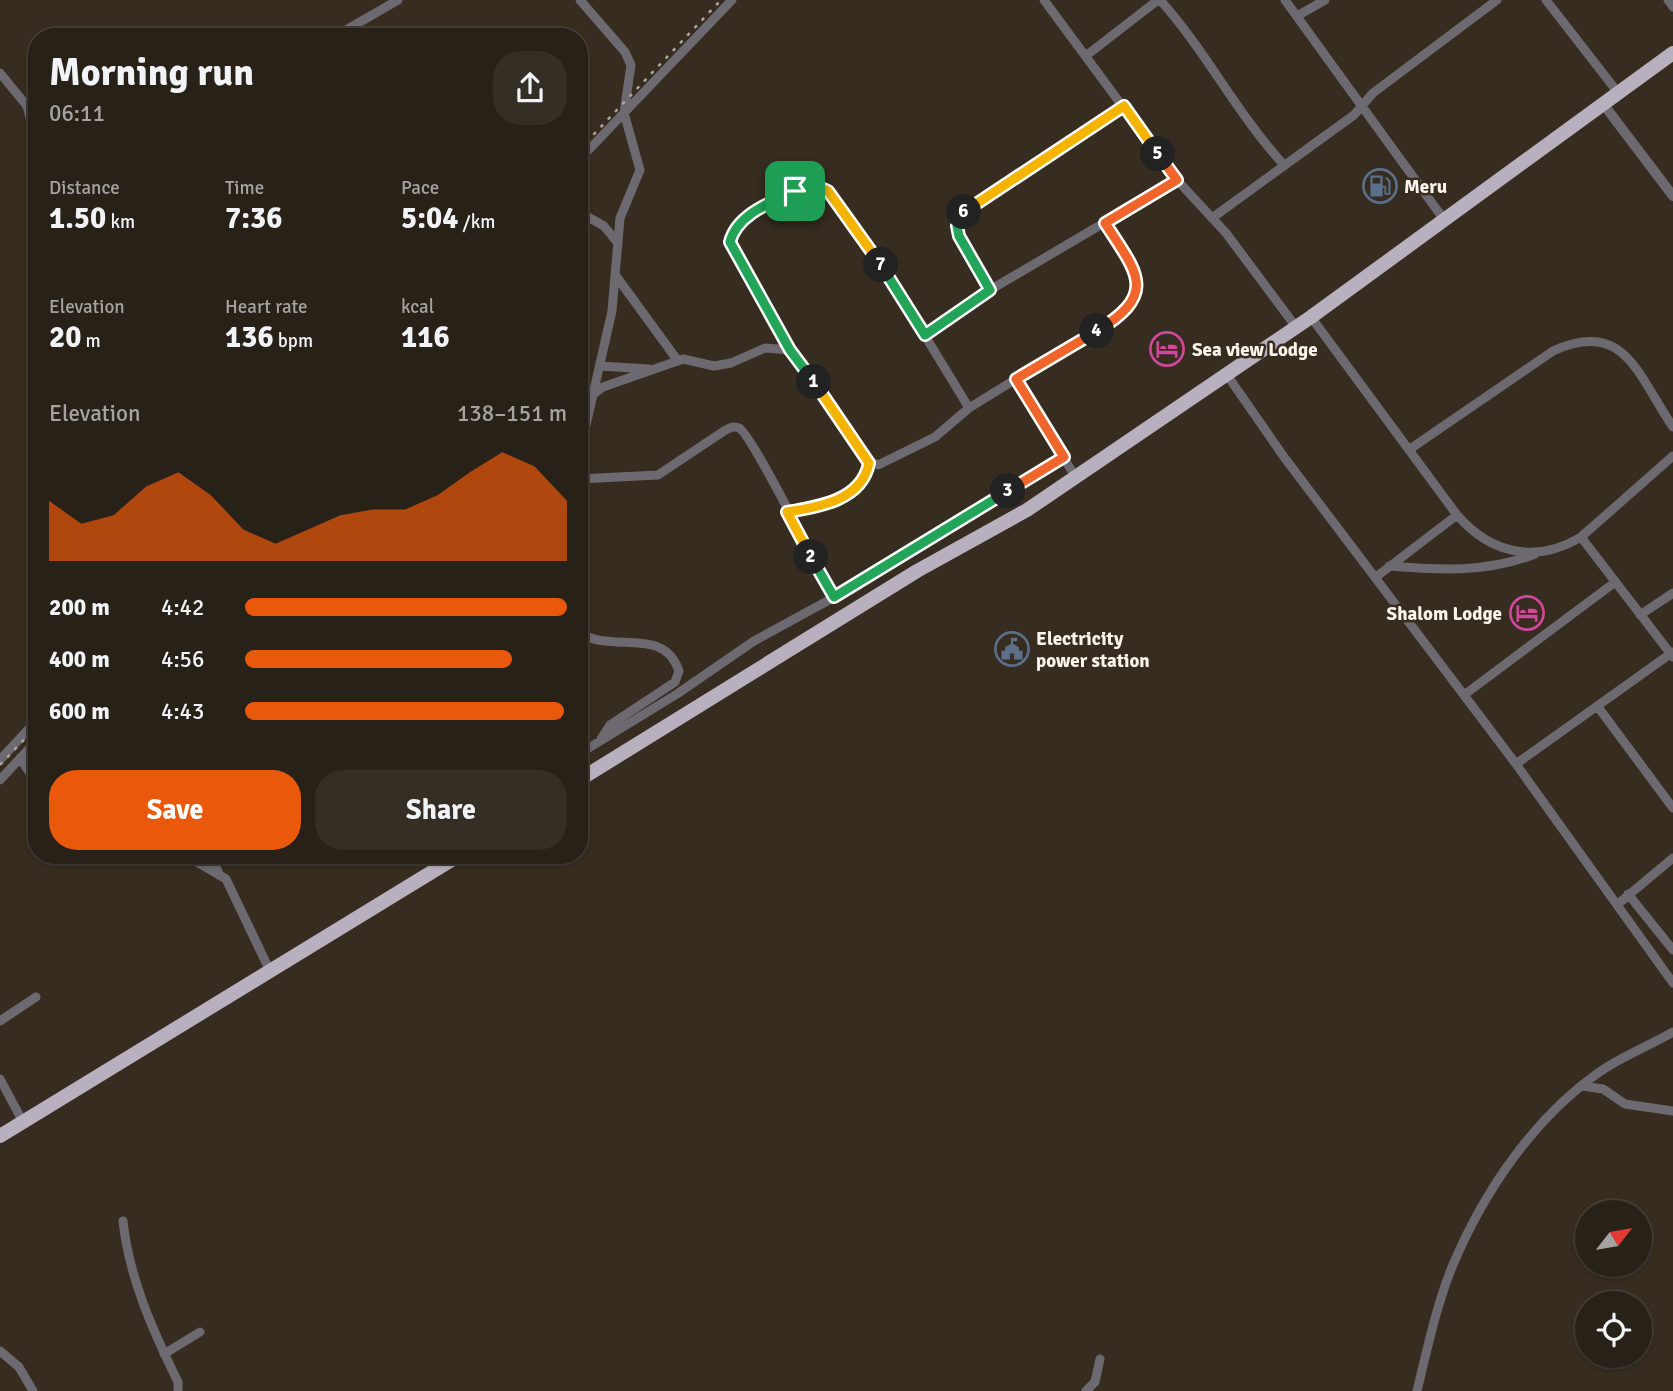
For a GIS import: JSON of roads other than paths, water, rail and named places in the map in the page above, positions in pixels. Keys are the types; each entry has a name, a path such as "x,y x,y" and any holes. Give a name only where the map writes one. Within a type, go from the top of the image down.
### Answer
{"highway":[{"path":"588,775 1076,478 1311,317 1673,53"},
{"path":"0,1136 445,864"}],"street":[{"path":"350,28 398,0"},
{"path":"580,0 628,57 632,69 624,113 640,170 620,218 617,276 588,421"},
{"path":"588,151 732,0"},
{"path":"1044,0 1177,180 1212,218 1296,327"},
{"path":"1087,55 1159,0 1194,41 1250,124 1284,165"},
{"path":"1285,0 1445,221"},
{"path":"1297,16 1325,0"},
{"path":"1212,218 1363,107 1373,93 1497,0"},
{"path":"1546,0 1619,94"},
{"path":"1668,0 1673,7"},
{"path":"0,73 28,110"},
{"path":"1604,105 1673,195"},
{"path":"990,290 959,236 957,226 960,218 966,210 1124,106"},
{"path":"925,335 990,290 1177,180"},
{"path":"787,512 813,508 852,491 867,475 869,463 790,350 730,242 733,233 753,212 810,186 822,188 835,199 925,335 969,408"},
{"path":"588,217 604,226 618,244"},
{"path":"869,463 885,463 925,442 969,408 1121,317 1132,303 1138,283 1136,275 1105,223"},
{"path":"617,276 678,361"},
{"path":"1311,317 1457,514 1482,538 1537,554"},
{"path":"1410,449 1553,351 1571,343 1595,339 1609,342 1622,353 1673,427"},
{"path":"595,393 603,387 678,361 714,366 731,363 765,348 790,350"},
{"path":"600,366 650,369"},
{"path":"1227,375 1516,764 1673,983"},
{"path":"1016,379 1076,478"},
{"path":"588,479 658,475 715,437 737,427 758,451 787,512 834,597"},
{"path":"1389,566 1433,570 1493,567 1554,551 1581,537 1673,456"},
{"path":"588,748 677,694 754,641 834,597 1064,457"},
{"path":"1376,577 1457,514"},
{"path":"1516,764 1672,654 1614,583 1581,537"},
{"path":"1464,695 1614,583"},
{"path":"1640,615 1673,593"},
{"path":"588,636 597,641 659,645 670,655 679,671 675,682 610,725 600,741"},
{"path":"1598,706 1673,808"},
{"path":"0,760 28,730"},
{"path":"0,780 28,750"},
{"path":"20,758 28,770"},
{"path":"1618,904 1673,858"},
{"path":"202,864 219,873"},
{"path":"214,864 236,895 270,971"},
{"path":"1628,894 1673,950"},
{"path":"0,1021 36,996"},
{"path":"1417,1391 1451,1269 1467,1235 1525,1143 1548,1114 1599,1072 1673,1032"},
{"path":"0,1079 23,1122"},
{"path":"1582,1086 1603,1089 1625,1104 1673,1111"},
{"path":"123,1221 134,1277 153,1333 178,1382 178,1391"},
{"path":"164,1354 200,1332"},
{"path":"0,1351 19,1367 33,1391"},
{"path":"1086,1391 1095,1382 1100,1359"}],"railway":[{"path":"588,140 721,0"},
{"path":"0,765 28,735"}],"place":[{"name":"Meru","path":"1380,186"},
{"name":"Sea view Lodge","path":"1167,349"},
{"name":"Shalom Lodge","path":"1527,613"},
{"name":"Electricity power station","path":"1012,649"}]}
